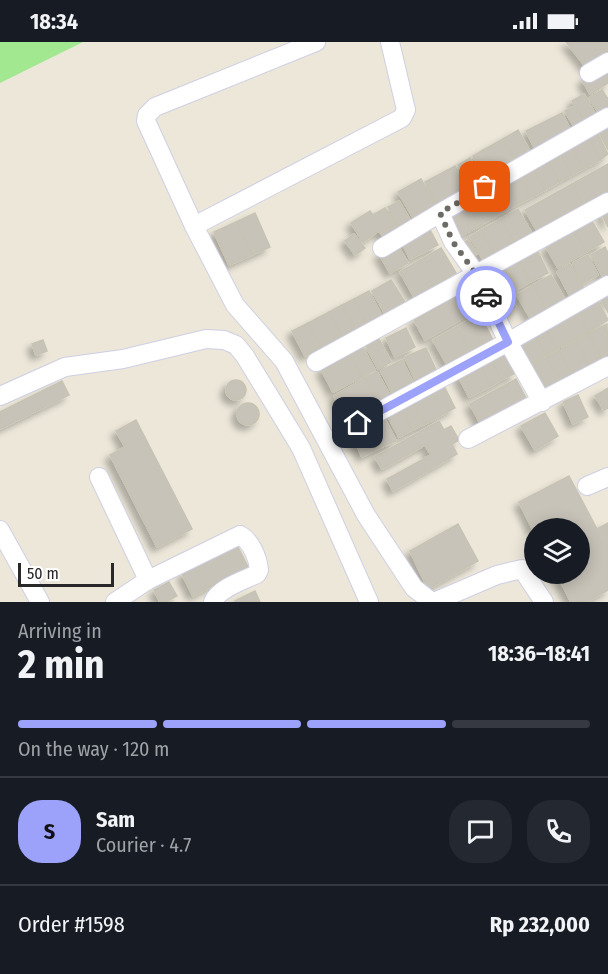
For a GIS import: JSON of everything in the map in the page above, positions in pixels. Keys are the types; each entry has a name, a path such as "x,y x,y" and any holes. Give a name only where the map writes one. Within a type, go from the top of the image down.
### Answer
{"street":[{"path":"316,42 150,110 147,115 147,128 235,305 284,361 366,515 414,588 433,602 497,575 522,569 544,602"},
{"path":"194,226 402,118 406,110 390,42"},
{"path":"589,73 608,62"},
{"path":"382,248 608,117"},
{"path":"316,362 608,201"},
{"path":"440,213 453,242 476,274 508,342 542,402"},
{"path":"358,423 608,285"},
{"path":"0,396 44,375 77,364 123,359 206,339 224,340 236,345 301,448 369,602"},
{"path":"468,439 608,366"},
{"path":"99,477 148,580"},
{"path":"588,486 608,477"},
{"path":"0,530 40,602"},
{"path":"115,602 148,580 240,535 245,538 255,555 259,570 257,574 221,592 213,602"}],"green space":[{"path":"0,42 83,42 0,83"}],"building":[{"path":"566,42 599,42 608,54 588,70"},
{"path":"599,42 608,42 608,54"},
{"path":"604,67 608,74 608,83 590,94 582,80"},
{"path":"602,90 608,99 608,114 602,118 589,98"},
{"path":"584,94 599,120 587,127 572,101"},
{"path":"575,106 587,127 577,132 565,111"},
{"path":"562,113 573,135 537,153 526,131"},
{"path":"608,124 608,150 598,130"},
{"path":"595,129 608,154 600,160 586,134"},
{"path":"518,130 532,155 517,164 503,139"},
{"path":"586,134 600,160 583,169 570,143"},
{"path":"503,139 517,164 498,175 483,150"},
{"path":"570,143 583,169 572,175 558,149"},
{"path":"558,149 572,175 559,182 545,156"},
{"path":"483,150 498,175 487,181 473,156"},
{"path":"545,156 559,182 545,190 531,164"},
{"path":"470,158 484,183 472,190 458,165"},
{"path":"531,164 545,190 530,198 517,172"},
{"path":"608,164 608,194 584,207 572,184"},
{"path":"455,166 468,191 439,207 425,182"},
{"path":"517,172 530,198 518,204 504,179"},
{"path":"421,179 437,208 415,221 398,192"},
{"path":"504,179 518,204 506,211 492,185"},
{"path":"572,184 584,207 538,233 525,210"},
{"path":"492,185 506,211 493,218 479,193"},
{"path":"479,193 493,218 479,226 465,200"},
{"path":"465,200 479,226 462,235 448,209"},
{"path":"399,201 412,223 401,230 388,207"},
{"path":"385,208 401,233 387,242 379,231 363,242 351,223 370,211 373,215"},
{"path":"518,209 531,232 514,242 501,219"},
{"path":"608,210 608,227 601,213"},
{"path":"255,213 270,247 252,255 236,222"},
{"path":"501,219 514,242 494,253 481,230"},
{"path":"592,221 604,242 586,252 575,231"},
{"path":"236,222 252,255 229,265 214,232"},
{"path":"428,226 438,245 410,259 401,241"},
{"path":"481,230 494,253 483,260 470,237"},
{"path":"575,231 586,252 558,268 546,247"},
{"path":"354,234 365,248 355,255 345,241"},
{"path":"468,240 477,254 469,259 461,244"},
{"path":"397,244 408,263 390,273 379,254"},
{"path":"605,247 608,253 608,277 604,279 591,255"},
{"path":"441,248 456,273 414,297 400,272"},
{"path":"537,250 548,273 530,282 519,260"},
{"path":"588,255 598,275 583,283 573,263"},
{"path":"519,260 530,282 519,288 507,265"},
{"path":"570,264 585,290 571,298 557,272"},
{"path":"506,267 518,291 499,300 487,276"},
{"path":"551,275 564,298 546,309 533,285"},
{"path":"391,280 405,302 385,314 372,291"},
{"path":"533,285 546,309 530,318 517,295"},
{"path":"468,290 479,309 425,340 414,320"},
{"path":"369,291 382,316 367,324 354,299"},
{"path":"608,294 608,312 600,299"},
{"path":"511,297 516,307 505,313 500,304"},
{"path":"596,298 608,320 588,332 576,310"},
{"path":"354,299 367,324 355,330 342,305"},
{"path":"342,305 355,330 342,337 329,312"},
{"path":"576,310 588,332 557,349 545,327"},
{"path":"329,312 342,337 321,348 308,323"},
{"path":"480,315 493,340 483,345 469,320"},
{"path":"469,320 483,345 471,352 457,327"},
{"path":"308,323 321,348 305,356 292,331"},
{"path":"607,324 608,358 603,361 588,334"},
{"path":"457,327 471,352 447,365 433,340"},
{"path":"545,327 557,349 546,355 534,333"},
{"path":"406,328 415,347 395,357 386,338"},
{"path":"534,333 546,355 531,364 519,342"},
{"path":"588,334 603,361 591,368 576,341"},
{"path":"379,339 391,362 378,369 366,346"},
{"path":"43,340 47,351 36,355 32,344"},
{"path":"576,341 591,368 573,377 559,351"},
{"path":"363,347 375,370 362,377 350,354"},
{"path":"426,348 437,372 416,382 405,357"},
{"path":"504,351 516,373 501,380 490,358"},
{"path":"559,351 573,377 562,384 547,357"},
{"path":"350,354 362,377 333,392 321,369"},
{"path":"547,357 562,384 546,393 531,366"},
{"path":"490,358 501,380 491,386 479,364"},
{"path":"402,360 414,384 393,395 381,371"},
{"path":"479,364 491,386 469,397 458,376"},
{"path":"377,372 391,397 379,404 365,378"},
{"path":"365,378 379,404 348,421 334,396"},
{"path":"516,379 527,400 481,425 470,404"},
{"path":"232,380 240,380 246,386 246,394 240,400 232,400 226,394 226,386"},
{"path":"62,381 69,395 0,429 0,412"},
{"path":"443,384 455,408 425,424 412,400"},
{"path":"608,388 608,408 604,410 595,396"},
{"path":"578,395 588,417 573,424 563,402"},
{"path":"412,400 425,424 412,430 400,406"},
{"path":"248,403 256,406 259,414 256,422 248,425 240,422 237,414 240,406"},
{"path":"400,406 412,430 399,437 386,413"},
{"path":"545,413 558,436 535,450 521,426"},
{"path":"384,417 396,441 378,449 367,425"},
{"path":"136,420 192,529 157,547 110,455 125,447 116,431"},
{"path":"439,421 444,430 451,426 459,440 452,444 457,454 393,491 387,479 431,455 425,445 382,469 375,457"},
{"path":"367,425 378,449 362,457 351,433"},
{"path":"569,476 597,529 608,523 608,590 586,602 571,602 562,584 590,584 590,518 527,518 519,502"},
{"path":"458,524 478,561 428,589 410,551"},
{"path":"237,545 248,567 193,596 182,574"},
{"path":"169,582 177,596 160,602 154,590"},
{"path":"255,591 260,602 235,601"}],"way so far":[{"path":"485,187 440,213 453,242 476,274 486,296"}],"route":[{"path":"358,423 508,342 486,296"}]}
